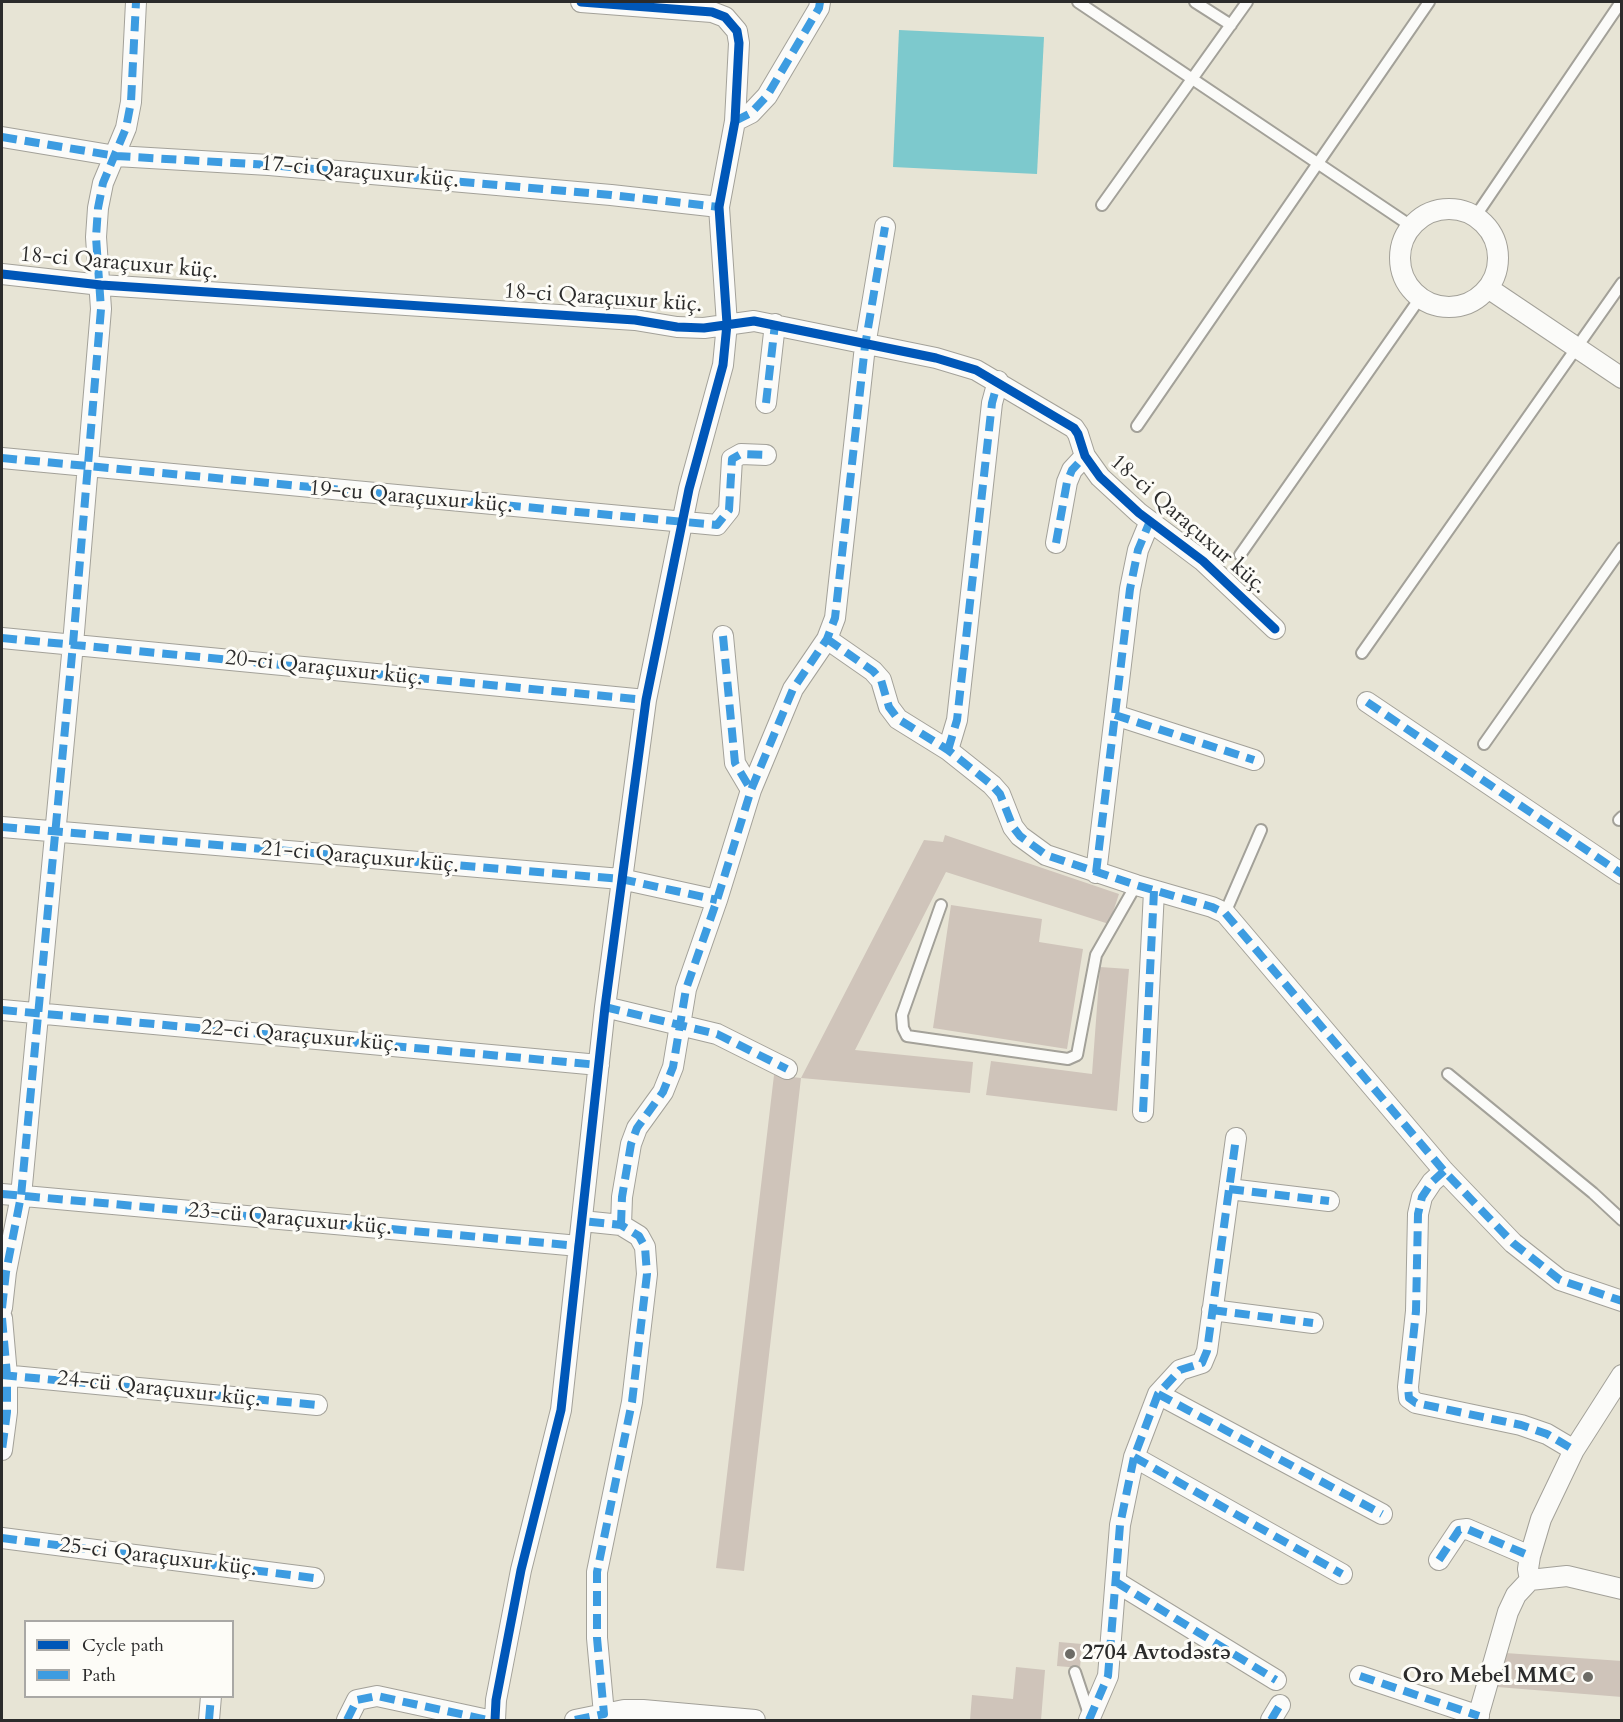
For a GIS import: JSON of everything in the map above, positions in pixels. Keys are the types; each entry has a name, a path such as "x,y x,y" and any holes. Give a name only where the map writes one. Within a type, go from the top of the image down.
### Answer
{"street":[{"path":"2,1308 6,1272 21,1196 73,644 99,344 101,285 96,237 98,208 104,183 126,128 130,102 136,2"},
{"path":"495,1720 496,1700 521,1570 561,1410 605,1007 646,700 689,489 723,365 727,324 719,207 735,121 739,43 732,23 712,12 581,2"},
{"path":"735,121 751,113 767,96 819,8 820,2"},
{"name":"17-ci Qaraçuxur küç.","path":"2,138 116,156 292,167 719,207"},
{"path":"1448,209 1475,217 1489,231 1497,249 1495,276 1488,288 1477,298 1456,306 1434,305 1420,298 1408,287 1401,272 1399,256 1402,240 1411,226 1421,217 1448,209"},
{"path":"621,1225 622,1197 631,1144 637,1128 663,1092 672,1067 686,989 717,900 751,790 793,689 827,639 840,593 865,346 885,227"},
{"name":"18-ci Qaraçuxur küç.","path":"2,274 101,285 623,319 677,327 704,328 754,321 865,346 936,358 976,370 998,381 1074,428 1085,456 1100,477 1150,521 1203,561 1275,628"},
{"path":"1488,288 1622,378"},
{"path":"766,403 775,324"},
{"path":"948,750 957,720 992,403 998,381"},
{"name":"19-cu Qaraçuxur küç.","path":"2,458 682,524 717,525 729,510 732,459 741,454 766,455"},
{"path":"1056,543 1066,482 1072,470 1085,456"},
{"path":"1096,873 1132,577 1138,550 1150,521"},
{"path":"723,636 735,763 751,790"},
{"name":"20-ci Qaraçuxur küç.","path":"2,638 646,700"},
{"path":"827,639 873,670 881,680 889,707 898,719 948,750 996,789 1020,836 1046,855 1096,873 1212,907 1225,914 1444,1171 1513,1243 1560,1280 1622,1301"},
{"path":"1367,702 1622,874"},
{"path":"1115,715 1254,760"},
{"name":"21-ci Qaraçuxur küç.","path":"2,827 621,879 717,900"},
{"path":"1143,1112 1145,888"},
{"path":"605,1007 717,1034 787,1069"},
{"name":"22-ci Qaraçuxur küç.","path":"2,1010 599,1065"},
{"path":"1090,1719 1108,1676 1120,1525 1134,1457 1158,1394 1180,1370 1202,1363 1207,1351 1236,1138"},
{"path":"1444,1171 1431,1182 1422,1197 1418,1215 1416,1311 1408,1387 1409,1398 1416,1403 1521,1425 1547,1434 1574,1450"},
{"path":"1229,1189 1329,1201"},
{"name":"23-cü Qaraçuxur küç.","path":"2,1194 579,1246"},
{"path":"582,1221 621,1225 639,1236 645,1247 647,1274 632,1402 597,1572 597,1638 603,1717"},
{"path":"1212,1310 1313,1323"},
{"path":"2,1318 7,1412 2,1450"},
{"name":"24-cü Qaraçuxur küç.","path":"4,1375 317,1405"},
{"path":"1530,1580 1528,1569 1530,1556 1540,1519 1574,1450 1622,1375"},
{"path":"1158,1394 1382,1514"},
{"path":"1134,1457 1342,1574"},
{"path":"1438,1560 1459,1530 1467,1528 1530,1556"},
{"name":"25-ci Qaraçuxur küç.","path":"2,1538 314,1578"},
{"path":"1360,1676 1478,1718 1508,1612 1516,1595 1530,1580 1567,1576 1622,1589"},
{"path":"1116,1582 1276,1680"},
{"path":"346,1720 357,1700 377,1696 488,1720"},
{"path":"209,1720 210,1698"},
{"path":"575,1720 643,1710 755,1720"}],"lane":[{"path":"1078,2 1192,81 1411,226"},
{"path":"1195,2 1231,25"},
{"path":"1102,205 1247,2"},
{"path":"1137,426 1429,2"},
{"path":"1475,217 1621,2"},
{"path":"1362,653 1622,283"},
{"path":"1240,555 1420,298"},
{"path":"1485,744 1622,548"},
{"path":"1225,914 1261,830"},
{"path":"941,905 902,1015 903,1028 907,1036 1068,1059 1077,1055 1096,955 1145,888"},
{"path":"1448,1074 1593,1193 1622,1220"},
{"path":"1075,1672 1090,1719"}],"water":[{"path":"899,30 1044,37 1037,174 893,167"}],"building":[{"path":"945,835 1119,894 1109,924 946,872 855,1050 973,1062 970,1093 801,1078 924,840 943,842"},
{"path":"951,905 1042,919 1039,942 1083,949 1067,1049 933,1028"},
{"path":"1100,967 1129,969 1117,1111 986,1095 991,1061 1092,1074"},
{"path":"774,1075 801,1078 744,1571 716,1568"},
{"path":"1059,1642 1082,1644 1080,1668 1057,1666"},
{"path":"1505,1653 1622,1661 1622,1697 1497,1687"},
{"path":"1016,1667 1045,1670 1041,1720 970,1720 972,1695 1013,1699"}],"marked path":[{"path":"2,1308 6,1272 21,1196 73,644 101,309 96,237 98,208 103,183 126,128 131,102 136,2"},
{"path":"735,121 751,113 767,96 819,8 820,2"},
{"path":"2,137 116,156 269,165 611,195 719,207"},
{"path":"621,1225 622,1197 631,1144 637,1128 663,1092 673,1067 686,989 717,900 751,790 793,689 827,639 835,618 865,346 885,227"},
{"path":"766,403 775,324"},
{"path":"948,750 957,720 992,403 998,381"},
{"path":"2,458 717,525 729,510 732,459 741,454 766,455"},
{"path":"1056,543 1067,482 1072,470 1085,456"},
{"path":"1096,873 1130,589 1138,550 1150,521"},
{"path":"723,636 735,763 751,790"},
{"path":"2,638 646,700"},
{"path":"827,639 873,671 881,680 889,707 898,719 948,750 992,785 1000,794 1013,827 1020,836 1046,855 1225,913 1444,1171 1513,1243 1560,1280 1622,1301"},
{"path":"1367,702 1622,874"},
{"path":"1115,715 1254,760"},
{"path":"2,827 621,879 717,900"},
{"path":"1143,1112 1154,891"},
{"path":"605,1007 717,1034 787,1069"},
{"path":"2,1010 599,1065"},
{"path":"1089,1720 1108,1676 1120,1525 1134,1457 1158,1394 1180,1370 1202,1363 1207,1351 1236,1138"},
{"path":"1444,1171 1432,1182 1422,1197 1418,1214 1416,1311 1408,1387 1409,1398 1416,1403 1521,1425 1547,1434 1574,1450"},
{"path":"1229,1189 1329,1201"},
{"path":"2,1194 579,1246"},
{"path":"575,1720 604,1714 597,1638 597,1572 632,1402 647,1274 645,1247 639,1236 621,1225 582,1221"},
{"path":"1212,1310 1313,1323"},
{"path":"2,1318 7,1375 7,1412 2,1450"},
{"path":"2,1375 317,1405"},
{"path":"1158,1394 1382,1514"},
{"path":"1134,1457 1342,1574"},
{"path":"1439,1560 1459,1530 1467,1529 1530,1556"},
{"path":"2,1538 314,1578"},
{"path":"1116,1582 1276,1680"},
{"path":"1360,1676 1479,1716"},
{"path":"347,1720 357,1700 377,1696 488,1720"},
{"path":"209,1720 211,1698"},
{"path":"1271,1720 1280,1705"}],"cycle path":[{"path":"495,1720 496,1700 521,1570 561,1410 605,1007 646,700 689,489 723,365 727,324 719,207 735,121 739,43 737,31 725,17 712,12 581,2"},
{"path":"2,274 101,285 635,320 677,327 704,328 754,321 936,358 976,370 1074,428 1085,456 1100,477 1139,513 1203,561 1275,629"}],"place":[{"name":"2704 Avtodəstə","path":"1070,1654"},
{"name":"Oro Mebel MMC","path":"1588,1677"}]}
